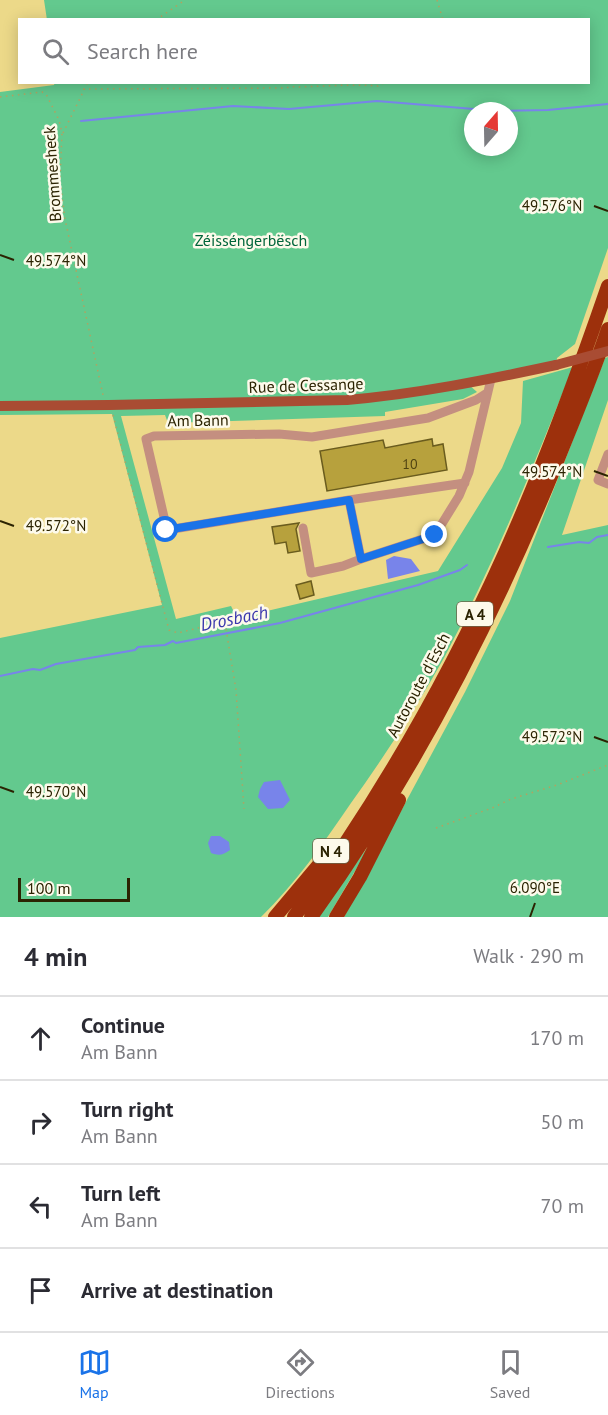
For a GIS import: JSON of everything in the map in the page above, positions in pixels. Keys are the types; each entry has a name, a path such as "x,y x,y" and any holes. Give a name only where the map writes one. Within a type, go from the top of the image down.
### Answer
{"highway":[{"name":"Autoroute d'Esch","path":"294,917 322,879 384,781 443,678 505,553 568,396 608,286"},
{"name":"Autoroute d'Esch","path":"311,917 366,837 449,696 517,557 608,329"},
{"name":"A 4","path":"336,917 360,877 499,610 517,557"},
{"name":"N 4","path":"275,917 320,866 384,781"}],"main road":[{"name":"Rue de Cessange","path":"0,406 110,408 387,397 491,379 608,351"}],"lane":[{"path":"303,528 311,573 343,566 435,535 465,483 491,379"},
{"name":"Am Bann","path":"465,483 166,530 146,439 154,436 279,434 312,437 428,418 476,400 487,393"},
{"path":"608,454 598,480 608,484"},
{"path":"349,500 361,559"}],"path":[{"path":"159,18 185,0"},
{"path":"437,0 442,18"},
{"path":"62,133 87,84"},
{"path":"83,89 286,88 318,85 378,86 382,84"},
{"name":"Brommesheck","path":"0,97 29,93 46,94 59,120 62,133 60,180 65,219 100,387 110,408 169,630 178,633 214,624 226,629 236,690 244,809"},
{"path":"436,828 608,765"}],"green space":[{"name":"Zéisséngerbësch","path":"44,0 608,0 608,248 575,344 557,358 556,365 468,384 477,392 463,399 385,412 385,416 168,423 165,415 121,416 176,619 231,606 237,618 438,571 502,468 521,423 523,381 573,367 497,550 444,658 376,768 297,877 261,917 0,917 0,638 162,605 112,414 0,415 0,92 54,84 590,84 590,18 47,18"},
{"path":"608,357 608,400 562,535 608,525 608,917 344,917 465,692 510,601 605,358"},
{"path":"375,837 328,917 317,917"}],"water":[{"path":"394,556 411,559 420,571 388,579 386,560"},
{"path":"280,780 290,800 283,808 268,809 258,797 260,789 264,782"},
{"path":"211,836 220,836 229,842 230,850 221,854 211,853 208,843"}],"building":[{"path":"432,439 433,446 443,444 447,470 327,491 320,451 383,440 385,448"},
{"path":"299,523 296,529 300,551 288,553 286,542 275,544 272,527"},
{"path":"311,581 314,595 300,599 296,585"}],"waterway":[{"path":"81,121 233,106 289,109 377,101 464,108"},
{"path":"518,111 608,104"},
{"name":"Drosbach","path":"548,547 579,542 589,543 597,537 608,535"},
{"name":"Drosbach","path":"0,676 33,669 40,670 56,664 135,650 138,647 165,645 173,641 176,643 280,623 418,585 460,570 467,565"}],"route":[{"path":"166,530 349,500 361,559 435,535"}]}
